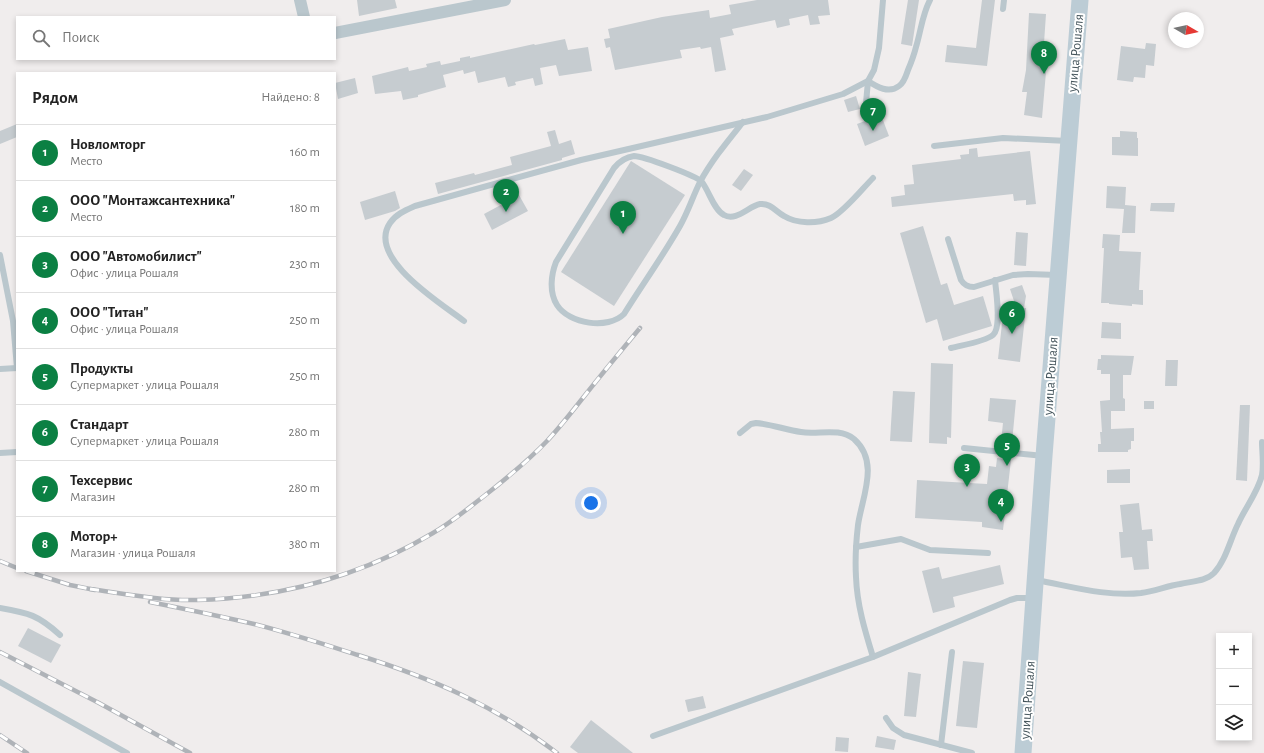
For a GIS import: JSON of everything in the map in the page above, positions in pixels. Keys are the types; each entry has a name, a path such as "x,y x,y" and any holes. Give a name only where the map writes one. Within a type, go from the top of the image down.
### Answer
{"main road":[{"name":"улица Рошаля","path":"1023,753 1044,456 1080,0"}],"street":[{"path":"300,0 304,16"},
{"path":"336,33 505,0"}],"lane":[{"path":"869,114 866,103 868,81 877,60 883,0"},
{"path":"868,81 875,86 888,90 894,89 904,81 916,48 923,16 930,0"},
{"path":"1003,10 1004,0"},
{"path":"464,321 415,283 398,267 387,248 386,239 386,230 396,217 415,206 574,162 743,122 825,100 843,94 868,81"},
{"path":"743,122 719,151 701,180 680,226 624,314 618,319 610,322 592,323 576,319 560,309 556,303 552,289 552,277 556,262 614,168 620,162 633,156 644,157 701,180 724,215 733,216 761,204 773,207 782,216 799,222 832,218 840,212 873,178"},
{"path":"934,146 1002,138 1068,140"},
{"path":"948,239 961,280 963,284 969,287 974,287 1021,274 1058,276"},
{"path":"0,255 13,321 16,356"},
{"path":"951,348 988,338 995,333 997,329 998,316 995,280"},
{"path":"0,369 16,368"},
{"path":"740,433 751,424 760,423 803,432 837,432 846,434 864,451 867,460 868,476 858,526 856,576 857,596 862,620 873,657"},
{"path":"1036,580 1088,590 1129,594 1154,591 1178,584 1200,581 1207,578 1214,573 1221,564 1237,526 1258,486 1262,476 1263,467 1262,442"},
{"path":"964,448 1044,456"},
{"path":"0,453 16,452"},
{"path":"856,547 901,539 930,550 988,553"},
{"path":"653,736 873,657 1010,600 1017,598 1035,598"},
{"path":"0,608 24,612 39,618 60,635"},
{"path":"941,745 952,652"},
{"path":"0,682 127,753"},
{"path":"886,718 893,728 904,735 972,753"}],"building":[{"path":"357,0 395,0 397,8 359,16"},
{"path":"757,0 828,0 830,15 818,16 820,24 810,25 808,15 789,19 790,25 777,28 775,20 732,29 734,35 720,38 726,70 715,72 711,47 680,50 682,58 615,70 610,47 606,48 604,39 610,38 608,29 662,17 709,10 710,18 731,14 729,5"},
{"path":"908,0 919,0 912,46 901,44"},
{"path":"982,0 995,0 987,66 945,62 947,45 976,48"},
{"path":"1029,13 1046,14 1042,72 1046,72 1042,118 1024,115 1027,92 1022,92 1026,70"},
{"path":"565,39 568,50 588,47 592,71 559,76 556,65 540,68 543,84 535,86 533,78 515,82 516,85 508,87 505,77 478,83 475,71 464,74 463,70 443,75 446,87 418,95 418,97 403,100 401,91 375,94 372,76 408,67 409,71 427,67 426,64 440,61 441,65 460,61 460,58 470,56 470,58"},
{"path":"1146,43 1156,44 1154,66 1146,65 1145,78 1134,77 1133,82 1117,80 1121,46 1145,49"},
{"path":"355,78 358,93 338,99 336,83"},
{"path":"856,96 860,109 848,112 844,100"},
{"path":"881,115 889,136 865,146 857,124"},
{"path":"16,124 16,137 0,144 0,131"},
{"path":"555,130 559,144 571,140 575,154 562,158 562,160 438,194 435,183 474,173 475,175 512,165 510,157 551,146 547,132"},
{"path":"1120,131 1137,132 1138,156 1112,155 1112,137 1120,137"},
{"path":"977,148 978,157 1030,151 1036,204 1026,205 1026,200 1014,201 1013,194 892,207 891,197 905,195 904,185 914,184 912,165 961,159 960,155 969,154 969,149"},
{"path":"631,161 685,195 614,306 561,272"},
{"path":"744,169 753,175 741,191 732,185"},
{"path":"1107,186 1126,187 1125,205 1136,206 1135,233 1122,233 1124,209 1106,208"},
{"path":"395,191 400,208 395,211 365,220 360,202"},
{"path":"519,195 528,211 492,230 484,214"},
{"path":"1151,203 1175,203 1174,212 1150,211"},
{"path":"923,226 941,285 947,283 954,305 983,296 992,326 943,341 937,319 926,323 900,233"},
{"path":"1016,232 1028,233 1026,266 1014,265"},
{"path":"1103,234 1120,235 1119,251 1141,252 1139,290 1143,290 1143,305 1132,304 1132,306 1101,303 1104,248 1102,248"},
{"path":"1022,285 1026,296 1024,308 1026,308 1020,362 998,359 1004,306 1016,307 1010,289"},
{"path":"1102,322 1121,323 1121,339 1101,338"},
{"path":"1101,355 1134,356 1131,375 1123,375 1123,398 1125,399 1125,411 1111,411 1111,429 1134,428 1134,441 1131,441 1131,449 1128,450 1128,452 1098,452 1098,444 1101,444 1100,432 1102,432 1100,401 1110,400 1110,374 1101,374 1101,370 1097,370 1098,359 1101,359"},
{"path":"1166,360 1178,360 1177,386 1165,386"},
{"path":"931,363 953,364 951,438 947,437 947,444 929,443"},
{"path":"893,391 915,392 912,442 890,441"},
{"path":"990,398 1016,400 1012,443 1001,442 1003,423 988,421"},
{"path":"1144,401 1154,401 1154,409 1144,409"},
{"path":"1240,405 1250,405 1247,481 1236,480"},
{"path":"997,458 1011,460 1003,530 982,527 982,522 915,518 917,480 987,484 989,466 996,467"},
{"path":"1130,469 1130,483 1107,483 1107,470"},
{"path":"1139,503 1142,530 1152,529 1153,541 1147,541 1149,569 1134,570 1132,557 1121,558 1119,532 1123,532 1120,505"},
{"path":"1000,565 1004,584 953,597 955,607 933,613 922,571 939,567 942,579"},
{"path":"28,628 61,645 51,663 18,646"},
{"path":"963,661 984,663 977,728 956,726"},
{"path":"908,672 921,674 916,717 904,716"},
{"path":"703,696 706,708 688,712 685,700"},
{"path":"591,720 633,753 578,753 570,747"},
{"path":"877,736 896,740 894,750 875,747"},
{"path":"836,737 849,738 848,752 835,751"}],"railway":[{"path":"90,589 144,597 184,600 259,595 319,582 349,573 406,548 454,519 503,481 533,455 560,426 640,328"},
{"path":"0,561 16,568"},
{"path":"29,572 70,585 95,590"},
{"path":"150,602 267,627 411,673 486,707 534,736 557,753"},
{"path":"0,652 99,703 190,753"},
{"path":"0,735 27,753"}],"place":[{"name":"Мотор+","path":"1044,74"},
{"name":"Техсервис","path":"873,131"},
{"name":"ООО \"Монтажсантехника\"","path":"506,212"},
{"name":"Новломторг","path":"623,234"},
{"name":"Стандарт","path":"1012,334"},
{"name":"Продукты","path":"1007,466"},
{"name":"ООО \"Автомобилист\"","path":"967,487"},
{"name":"ООО \"Титан\"","path":"1001,522"}]}
